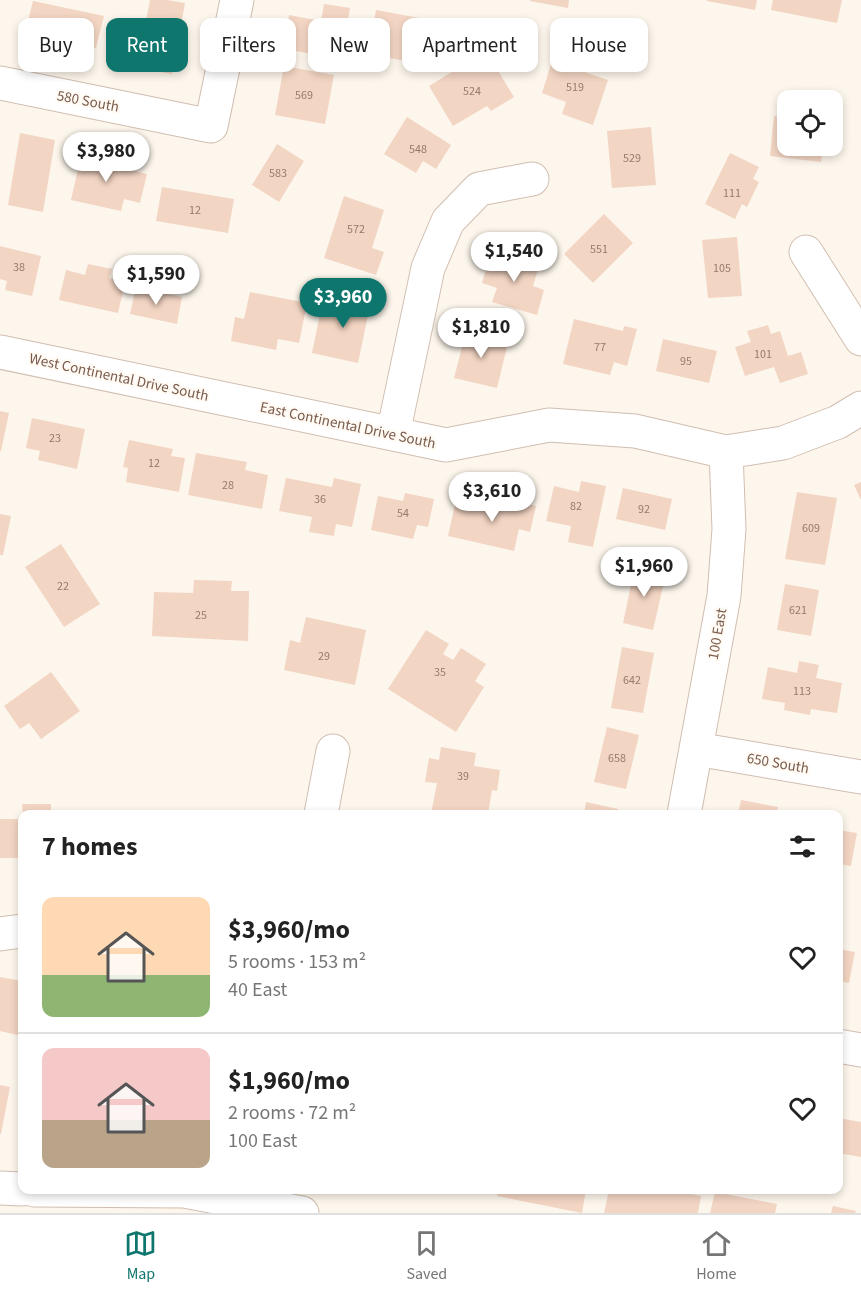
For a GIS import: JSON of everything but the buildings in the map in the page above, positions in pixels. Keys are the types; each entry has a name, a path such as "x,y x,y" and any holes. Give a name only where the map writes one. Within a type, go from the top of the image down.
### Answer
{"street":[{"name":"580 South","path":"0,83 211,126 237,0"},
{"path":"393,434 428,268 448,221 479,189 532,179"},
{"path":"806,252 861,339"},
{"name":"West Continental Drive South","path":"0,352 239,402"},
{"name":"East Continental Drive South","path":"239,402 446,445 549,425 635,431 726,452"},
{"path":"726,452 783,443 838,422 861,408"},
{"name":"100 East","path":"685,810 724,596 729,530 726,452"},
{"name":"650 South","path":"696,749 861,777"},
{"path":"322,810 333,752"},
{"path":"0,934 18,932"},
{"path":"843,1047 861,1050"},
{"path":"0,1188 18,1189"},
{"path":"28,1194 28,1213"},
{"path":"200,1194 302,1213"}]}
